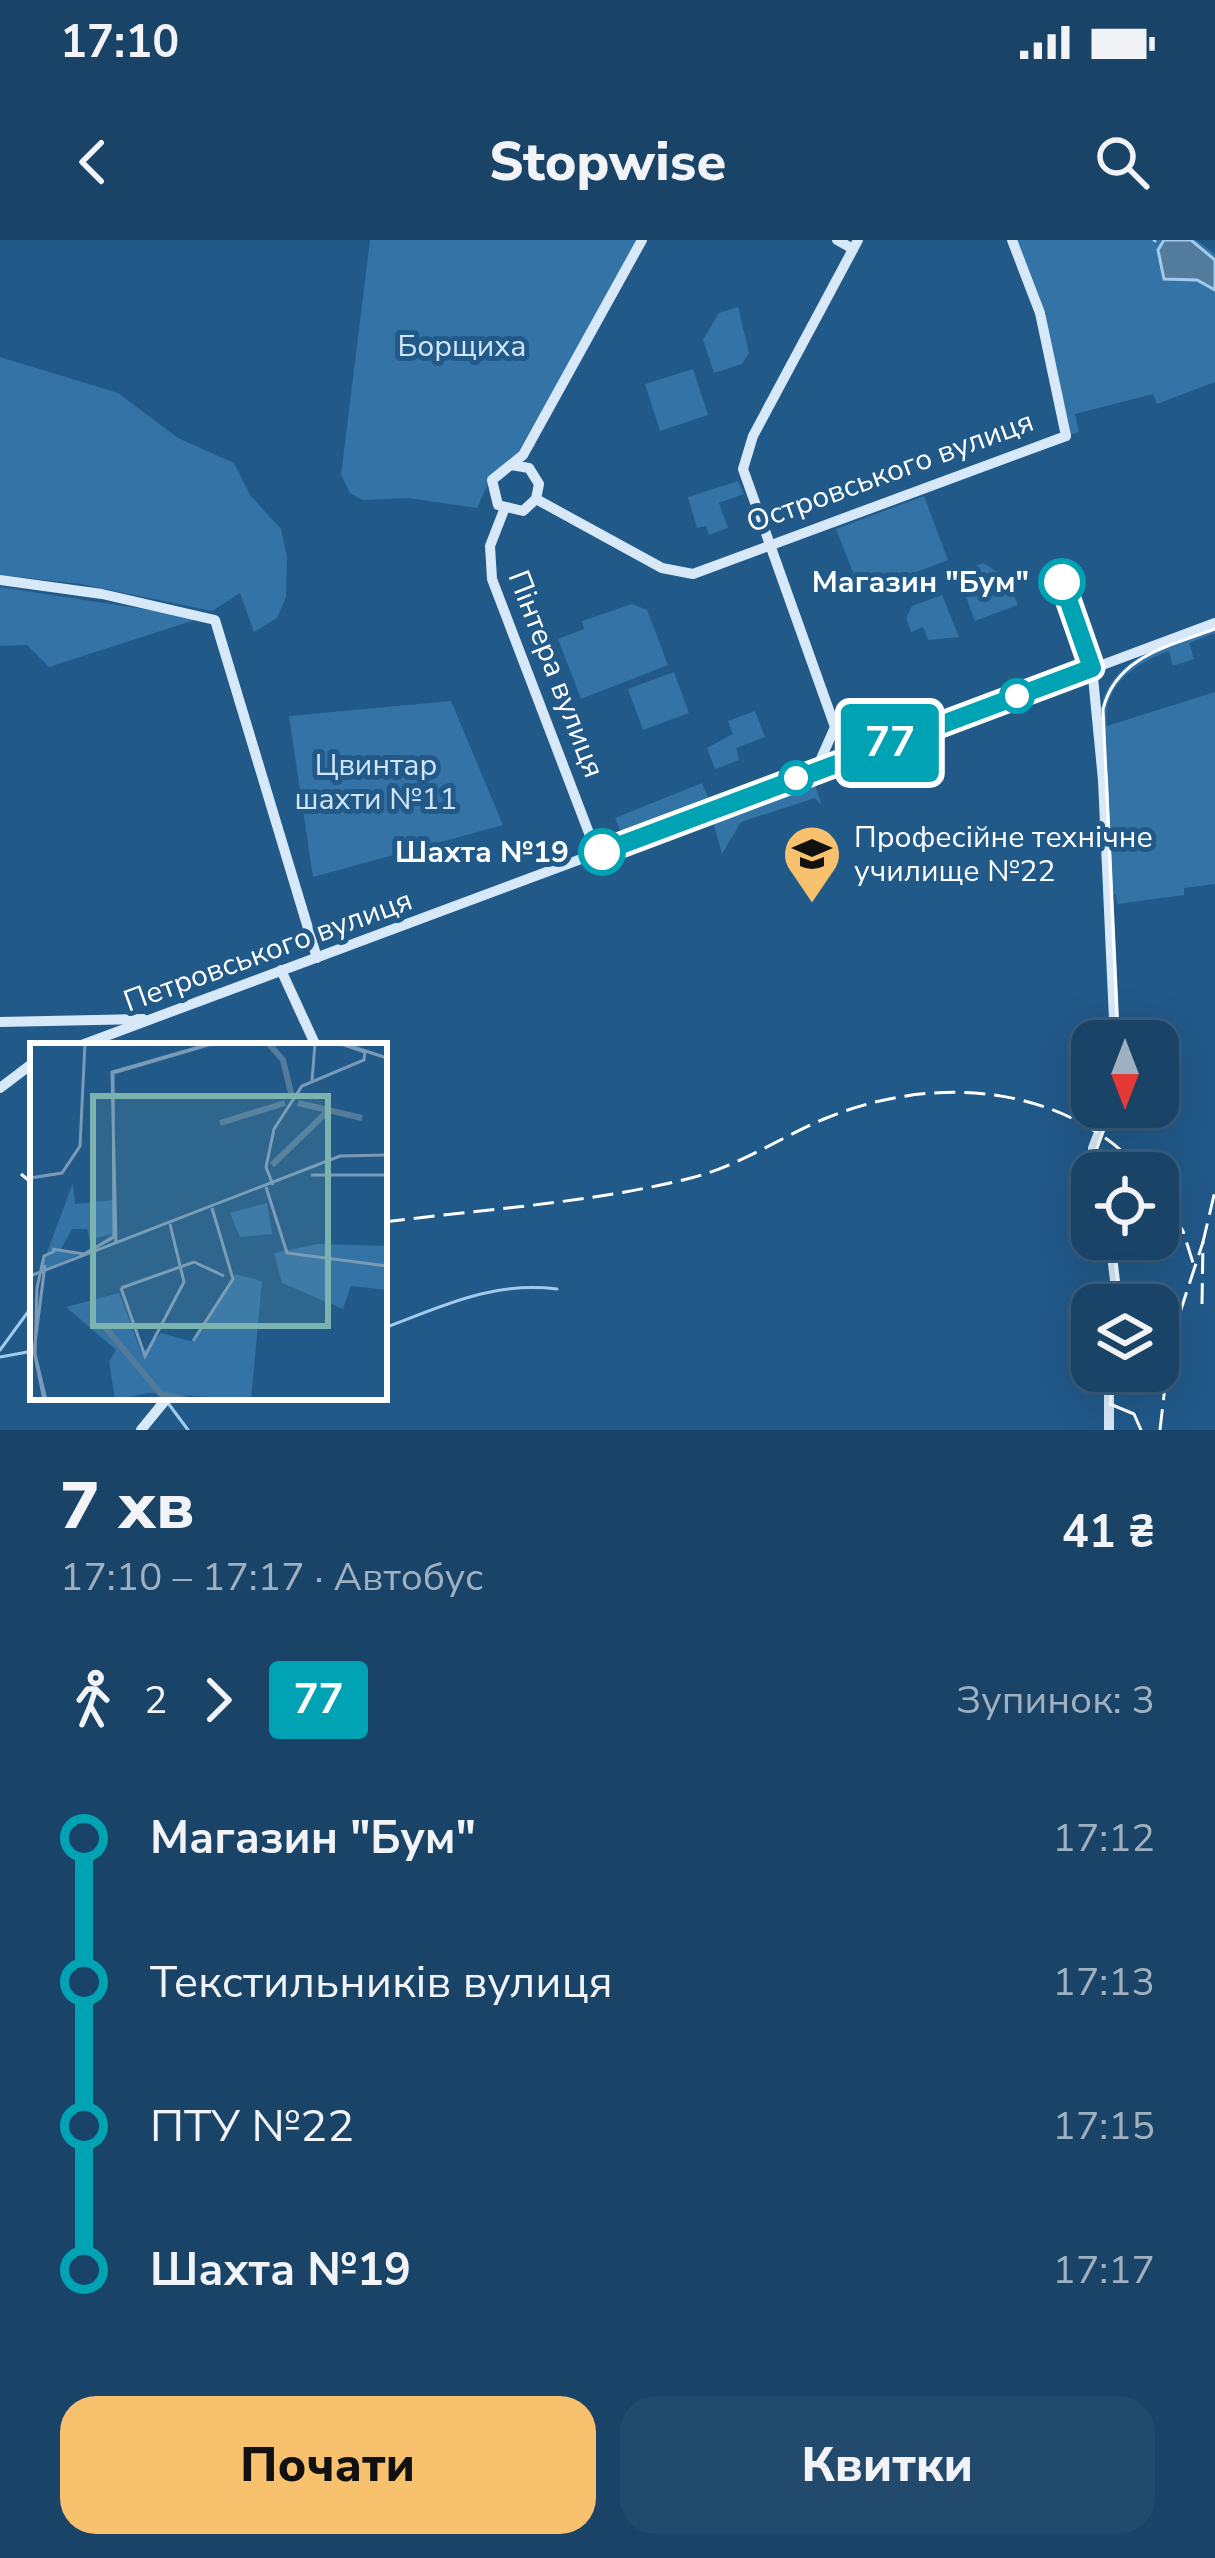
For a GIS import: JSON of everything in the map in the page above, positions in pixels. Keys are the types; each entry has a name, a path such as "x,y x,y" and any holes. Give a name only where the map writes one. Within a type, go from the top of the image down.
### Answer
{"street":[{"path":"511,465 529,469 537,479 537,497 523,511 504,510 494,501 491,485 497,472 523,454 645,240"},
{"path":"529,469 530,454 645,240"},
{"path":"816,770 835,727 743,474 748,448 856,245 837,240"},
{"name":"Островського вулиця","path":"537,497 642,555 689,570 1066,436 1040,313 1012,240"},
{"name":"Пінтера вулиця","path":"504,510 490,546 492,580 597,854"},
{"path":"0,580 83,590 214,620 317,958"},
{"name":"Петровського вулиця","path":"87,1043 1215,623"},
{"path":"1092,668 1103,780 1113,1020"},
{"path":"281,970 315,1043"},
{"path":"0,1022 152,1019"},
{"path":"0,1088 30,1066"},
{"path":"1109,1392 1109,1430"},
{"path":"141,1430 166,1400"}],"green space":[{"name":"Борщиха","path":"370,240 639,240 513,461 493,473 477,508 408,498 362,500 350,493 341,475"},
{"path":"1012,240 1196,240 1215,254 1215,382 1157,404 1153,394 1075,414 1079,432 1066,436 1040,321 1048,313 1040,313"},
{"path":"738,307 749,353 742,364 714,373 703,340 719,313"},
{"path":"0,357 118,393 178,438 234,463 250,495 281,529 287,557 286,597 277,618 254,632 240,593 212,611 81,584 0,575"},
{"path":"693,369 708,415 660,431 645,384"},
{"path":"738,481 744,494 719,503 728,528 709,535 706,526 697,528 688,497"},
{"path":"924,496 948,560 861,593 836,529"},
{"path":"983,563 1006,577 1018,605 975,621 957,573"},
{"path":"0,587 201,618 49,667 27,645 0,646"},
{"path":"942,595 959,637 928,640 923,627 911,632 906,618 912,606"},
{"path":"632,604 647,610 668,665 581,699 558,639 584,629 582,621"},
{"path":"1215,627 1215,633 1189,643 1194,659 1173,666 1169,651 1123,678 1110,699 1107,726 1215,692 1215,884 1184,888 1184,895 1117,904 1116,894 1109,894 1103,699 1111,683 1135,660"},
{"path":"674,672 689,713 643,730 628,689"},
{"name":"Цвинтар шахти №11","path":"451,701 503,825 313,877 289,716"},
{"path":"755,711 765,737 736,748 739,760 715,769 707,748 733,734 728,721"},
{"path":"814,782 822,806 815,798 741,822 722,854 712,818"},
{"path":"702,783 712,806 624,839 615,818"}],"shaded area":[{"path":"1164,240 1191,240 1215,260 1215,290 1197,280 1164,279 1158,250"}],"waterway":[{"path":"387,1327 489,1292 557,1289"},
{"path":"0,1350 30,1309"},
{"path":"0,1357 30,1352"},
{"path":"168,1403 188,1430"}],"tram line":[{"path":"1117,1020 1103,709 1110,691 1132,665 1215,629"},
{"path":"1096,1152 1104,1128"},
{"path":"1115,1260 1118,1284"},
{"path":"1111,1392 1110,1404 1134,1414 1141,1430"}],"railway":[{"path":"387,1222 577,1199 691,1178 824,1119 908,1096 951,1092 1036,1104 1075,1120 1122,1152"},
{"path":"21,1174 30,1182"},
{"path":"1202,1304 1203,1242 1215,1191"},
{"path":"1179,1224 1194,1266"},
{"path":"1160,1430 1170,1343 1203,1242"}],"bus line":[{"name":"77","path":"602,852 1092,668 1062,582"}],"place":[{"name":"Магазин \"Бум\"","path":"1062,582"},
{"name":"Шахта №19","path":"602,852"},
{"name":"Професійне технічне училище №22","path":"812,905"}]}
